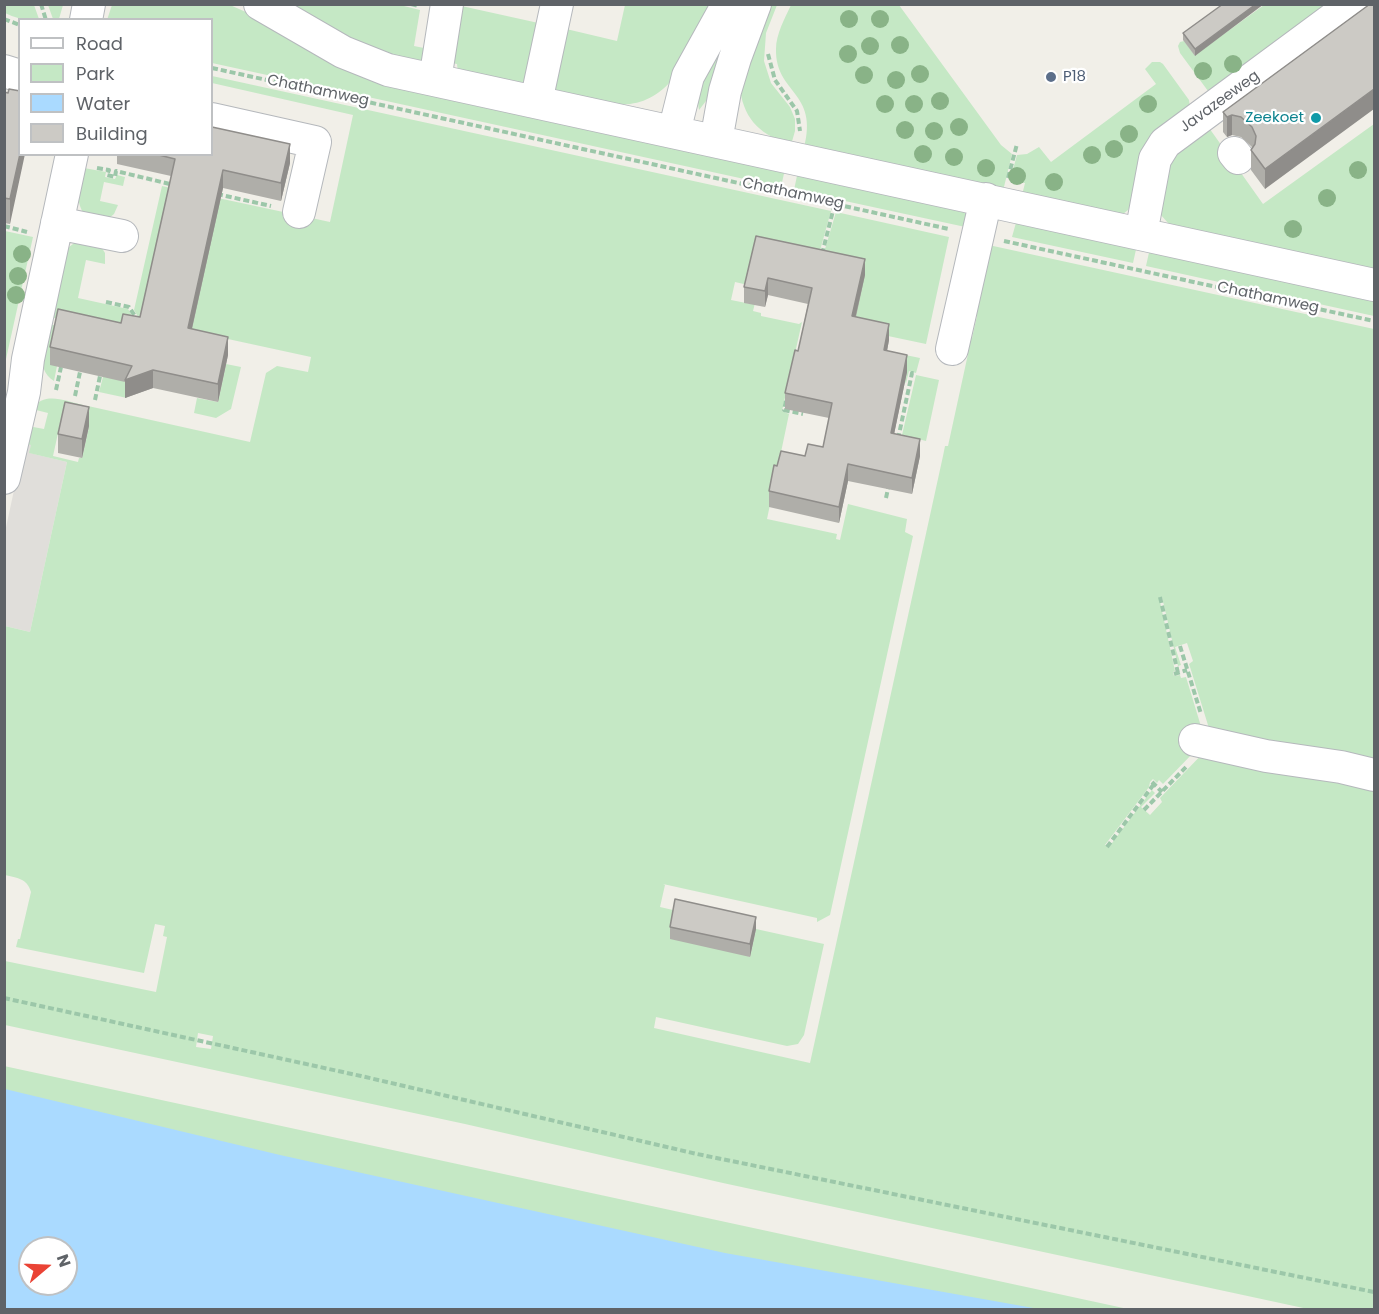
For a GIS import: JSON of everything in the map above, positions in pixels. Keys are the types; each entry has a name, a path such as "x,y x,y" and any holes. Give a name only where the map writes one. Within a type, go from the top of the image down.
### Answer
{"street":[{"path":"260,4 332,46 388,70 1374,285"},
{"path":"536,102 557,4"},
{"path":"674,132 688,76 728,4"},
{"path":"716,141 725,91 755,4"},
{"name":"Javazeeweg","path":"1141,234 1155,159 1165,143 1353,4"},
{"path":"435,80 444,6"},
{"path":"213,119 315,142 299,212"},
{"path":"4,478 71,158"},
{"path":"952,349 986,199"},
{"path":"57,223 122,236"},
{"path":"1195,740 1374,775"}],"path":[{"path":"768,48 770,68 775,80 797,111 799,118 800,131 793,158"},
{"name":"Chathamweg","path":"213,68 1374,321"},
{"path":"71,158 108,170 107,175 115,177 116,171 178,186"},
{"path":"211,193 299,212"},
{"path":"821,256 835,203"},
{"path":"106,302 129,307 142,328"},
{"path":"55,391 61,367"},
{"path":"75,396 80,372"},
{"path":"896,446 912,373 916,374"},
{"path":"94,400 100,376"},
{"path":"786,399 784,410 803,414"},
{"path":"886,498 890,480"},
{"path":"1160,597 1176,673 1187,670"},
{"path":"1107,847 1153,783 1162,792"},
{"path":"4,998 361,1076 697,1154 1374,1292"}],"shaded area":[{"path":"24,444 31,445 30,453 67,462 30,632 5,626 5,532"}],"green space":[{"path":"5,4 34,5 39,18 19,18 5,13"},
{"path":"396,4 420,10 414,46 424,48 423,54 431,56 421,65 378,54 286,5"},
{"path":"48,5 63,5 59,18 53,18"},
{"path":"112,5 230,5 266,21 785,169 781,187 213,63 213,18 108,18"},
{"path":"457,5 543,24 523,87 458,73 457,64 451,63"},
{"path":"625,5 714,5 672,80 659,92 645,100 631,104 602,103 554,93 562,28 617,41"},
{"path":"767,5 777,5 766,33 764,61 771,83 790,107 795,119 795,131 791,145 772,137 756,126 746,111 740,90"},
{"path":"791,5 899,5 1001,145 1012,154 1003,191 804,148 807,129 806,115 801,103 782,75 776,49 779,32"},
{"path":"1264,5 1335,5 1212,92 1208,91 1180,53 1178,46 1180,42 1184,41 1195,55"},
{"path":"718,54 722,60 706,101 699,110 696,90"},
{"path":"1152,62 1163,64 1189,100 1190,108 1128,210 1123,214 1022,195 1025,183 1010,180 1017,155 1027,154 1039,147 1051,162 1156,84 1145,69"},
{"path":"213,76 831,211 816,265 748,285 735,282 731,300 751,304 756,299 753,311 761,313 761,316 799,324 802,322 782,411 789,414 767,519 837,534 836,539 840,540 848,504 907,519 905,532 913,536 830,915 817,922 817,918 663,884 665,885 660,907 673,910 750,957 756,929 824,944 804,1035 798,1044 787,1046 656,1017 654,1028 810,1063 945,446 948,446 968,354 959,352 964,337 972,338 977,316 969,314 984,244 1374,329 1374,769 1212,738 1189,664 1193,661 1187,643 1175,647 1181,665 1178,666 1162,597 1159,597 1175,671 1174,676 1186,677 1203,733 1195,751 1163,784 1153,779 1150,782 1149,787 1105,845 1109,847 1152,790 1155,793 1141,807 1150,815 1162,802 1160,798 1207,749 1374,781 1374,1309 1308,1309 5,1025 5,961 156,992 167,937 163,936 165,926 155,924 144,973 16,947 31,892 24,881 5,875 5,626 30,632 67,462 29,453 31,445 24,444 28,426 44,429 48,413 32,409 42,400 49,399 83,405 80,419 62,415 53,456 78,462 79,458 82,458 89,427 84,425 88,406 250,442 266,373 277,366 308,372 311,357 191,331 143,325 134,310 162,186 330,222 353,115 213,83","holes":["198,1033 213,1036 211,1049 196,1047"]},
{"path":"1374,124 1374,272 1177,228 1169,224 1160,214 1165,162 1207,125 1263,204"},
{"path":"84,168 106,172 105,177 115,179 117,175 125,177 123,186 104,182 100,201 118,205 114,214 108,219 84,214 81,208 79,191"},
{"path":"798,171 961,207 969,214 970,228 794,190"},
{"path":"836,212 949,237 926,344 869,332 866,347 920,358 916,373 909,371 906,383 907,372 847,358 820,266"},
{"path":"1017,219 1137,245 1133,263 1012,237"},
{"path":"5,231 33,237 6,359 4,359"},
{"path":"77,241 100,245 105,253 105,264 86,260 78,298 128,309 142,331 132,384 127,398 99,392 103,377 73,322 50,317 65,250"},
{"path":"1150,248 1374,297 1374,316 1146,266"},
{"path":"48,324 59,326 54,381 44,370 42,355"},
{"path":"226,364 241,367 231,409 216,418 194,413 197,398 218,402"},
{"path":"916,375 939,380 926,441 902,435"},
{"path":"4,1066 1128,1309 343,1309 5,1165"}],"water":[{"path":"5,1089 280,1155 725,1253 1039,1309 5,1309"}],"building":[{"path":"1223,4 1256,4 1195,49 1183,33"},
{"path":"1370,4 1374,4 1374,89 1265,169 1251,150 1256,136 1252,127 1241,117 1232,115 1227,117 1223,112"},
{"path":"9,89 18,91 20,156 10,199 4,198 4,92 8,93"},
{"path":"213,127 290,144 281,183 223,170 188,328 228,337 218,384 153,370 125,380 132,366 50,347 58,309 121,323 123,314 140,317 175,159 163,156 213,156"},
{"path":"756,236 865,259 852,316 889,324 884,350 907,355 891,433 920,439 912,478 848,464 839,507 769,491 774,465 777,466 781,451 805,456 808,444 823,447 832,403 785,393 795,350 798,351 812,288 768,278 765,291 744,287"},
{"path":"65,402 89,407 82,439 58,434"},
{"path":"675,899 756,917 750,944 670,927"}],"place":[{"name":"P18","path":"1051,77"},
{"name":"Zeekoet","path":"1316,118"}]}
